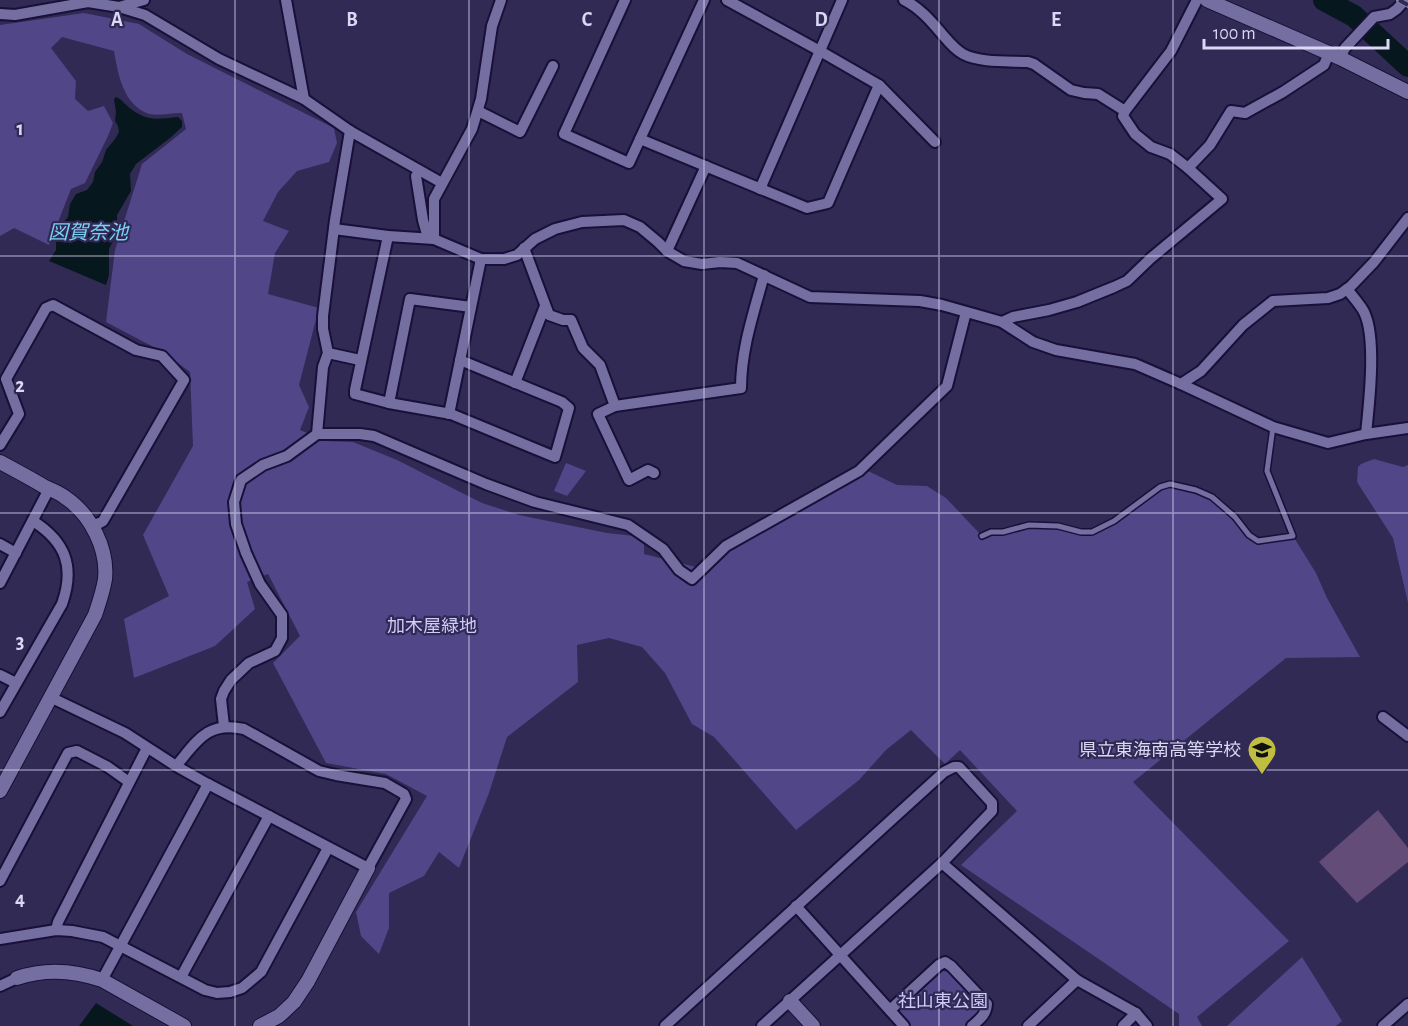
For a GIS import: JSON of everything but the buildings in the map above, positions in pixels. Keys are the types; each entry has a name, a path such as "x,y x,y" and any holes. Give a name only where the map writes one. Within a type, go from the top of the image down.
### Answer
{"street":[{"path":"119,7 144,0"},
{"path":"286,0 304,99"},
{"path":"434,239 434,199 472,129 478,111 492,26 501,0"},
{"path":"625,0 564,134 628,163 704,0"},
{"path":"727,0 879,85 935,142"},
{"path":"760,189 842,0"},
{"path":"904,0 920,10 953,47 962,53 974,58 1034,64 1071,90 1098,94 1125,111"},
{"path":"1002,322 1013,317 1077,302 1127,280 1222,199 1170,154 1152,147 1135,134 1124,116 1125,111 1171,51 1197,0"},
{"path":"1207,0 1335,56 1408,92"},
{"path":"1188,168 1210,145 1231,111 1245,113 1324,66 1345,48 1374,17 1390,14 1405,0"},
{"path":"0,14 15,15 88,2 119,7 145,15 219,59 304,99 350,131 442,183"},
{"path":"478,111 520,132 553,66"},
{"path":"640,139 807,208 828,203 879,85"},
{"path":"316,434 323,367 328,353 323,316 350,131"},
{"path":"667,252 706,166"},
{"path":"416,176 426,231 434,239"},
{"path":"1181,384 1201,371 1243,325 1273,301 1328,298 1347,289 1374,262 1408,218"},
{"path":"334,229 434,239 481,260 504,259 517,255 535,239 555,229 582,222 624,220 640,227 667,252 684,261 702,264 737,263 810,297 920,301 1002,322 1033,342 1056,350 1135,364 1273,427 1328,443 1366,434 1408,428"},
{"path":"388,236 360,360 356,394 389,403 449,414 555,458 569,408 562,402 460,360"},
{"path":"524,248 549,315 562,320 571,320 583,348 600,365 615,406"},
{"path":"449,414 481,260"},
{"path":"654,473 648,470 629,480 597,414 615,406 741,388 741,369 746,340 764,275"},
{"path":"1347,289 1364,312 1370,331 1370,381 1366,434"},
{"path":"389,403 410,299 471,307"},
{"path":"0,445 19,414 6,379 46,308 53,305 136,350 162,356 184,380 103,521 93,527"},
{"path":"515,383 545,306"},
{"path":"224,726 221,699 231,680 249,663 275,651 282,638 282,615 260,584 246,553 236,524 234,502 241,480 263,465 287,456 316,434 374,436 486,484 535,502 628,525 663,549 679,570 692,579 726,546 859,471 947,386 966,312"},
{"path":"328,353 360,360"},
{"path":"0,462 66,498 79,510 93,527 100,544 105,577 102,596 95,615 0,791"},
{"path":"0,583 50,489"},
{"path":"0,712 62,604 68,587 68,569 62,550 46,530 33,521"},
{"path":"0,544 16,553"},
{"path":"0,675 16,683"},
{"path":"50,697 124,733 208,784 368,868"},
{"path":"1383,717 1408,736"},
{"path":"176,766 198,738 211,730 224,726 244,729 319,771 385,783 404,794 406,799 308,981 294,1002 279,1016 260,1026"},
{"path":"56,930 147,748"},
{"path":"0,881 68,753 77,751 108,767 129,782"},
{"path":"665,1026 944,772 959,767 992,803 992,811 942,863 762,1026"},
{"path":"102,980 208,784"},
{"path":"181,977 269,816"},
{"path":"0,939 56,930 96,935 121,945 205,990 217,993 230,992 242,988 261,972 328,848"},
{"path":"942,863 1077,980 1136,1013 1147,1026"},
{"path":"796,906 904,1026"},
{"path":"890,1010 939,964 945,962 987,1004 984,1016 972,1026"},
{"path":"0,986 27,975 59,971 72,972 102,980 184,1026"},
{"path":"0,980 17,978"},
{"path":"1028,1026 1077,980"},
{"path":"790,1001 813,1026"},
{"path":"1388,1024 1408,1004"},
{"path":"1123,1026 1136,1013"}],"lane":[{"path":"982,536 991,532 1003,532 1029,525 1058,526 1092,532 1114,521 1160,487 1170,484 1196,490 1212,498 1235,517 1249,535 1258,541 1293,536 1267,471 1273,427"}],"green space":[{"name":"加木屋緑地","path":"84,13 139,24 187,54 334,128 337,143 329,162 297,171 278,192 263,221 289,231 275,253 268,294 319,308 299,385 309,407 300,430 326,441 353,442 397,460 482,503 519,515 607,533 644,537 644,554 700,568 862,468 897,485 927,486 946,498 982,536 1029,525 1058,526 1081,532 1103,527 1152,492 1170,484 1212,497 1258,541 1293,536 1316,573 1327,598 1360,657 1286,658 1133,782 1289,941 1197,1017 1202,1026 1179,1026 1179,1014 961,865 1017,811 960,750 945,764 911,730 886,750 859,780 796,830 714,737 692,724 665,673 642,647 609,638 577,645 578,682 507,737 489,793 459,868 439,852 424,876 389,893 389,928 379,954 361,936 356,912 427,796 386,774 326,763 273,663 300,636 268,574 247,582 255,609 215,646 134,678 124,619 169,596 143,535 193,446 190,372 163,352 106,322 115,250 142,164 186,129 182,113 153,115 140,110 133,104 123,88 114,51 62,37 51,48 76,81 75,99 88,111 104,106 113,123 85,183 71,189 49,245 14,228 0,236 0,25"},
{"path":"1374,459 1403,467 1408,465 1408,603 1393,538 1357,482 1358,467"},
{"path":"566,463 586,471 567,496 554,491"},
{"path":"1302,957 1342,1021 1336,1026 1227,1026"},
{"name":"社山東公園","path":"942,971 949,972 979,1008 978,1015 965,1026 911,1026 900,1013 900,1006"}],"water":[{"name":"図賀奈池","path":"116,97 143,116 154,119 178,117 182,121 182,127 136,164 130,174 131,191 117,215 117,233 109,249 109,275 106,285 49,261 56,250 56,242 63,232 62,224 68,217 70,204 76,194 87,190 93,182 95,172 106,150 119,132 115,121 114,99"},
{"path":"96,1003 133,1026 79,1026"}],"waterway":[{"path":"1324,0 1354,16 1408,66"}],"railway":[{"path":"1399,0 1408,5"}],"place":[{"name":"県立東海南高等学校","path":"1262,776"}]}
